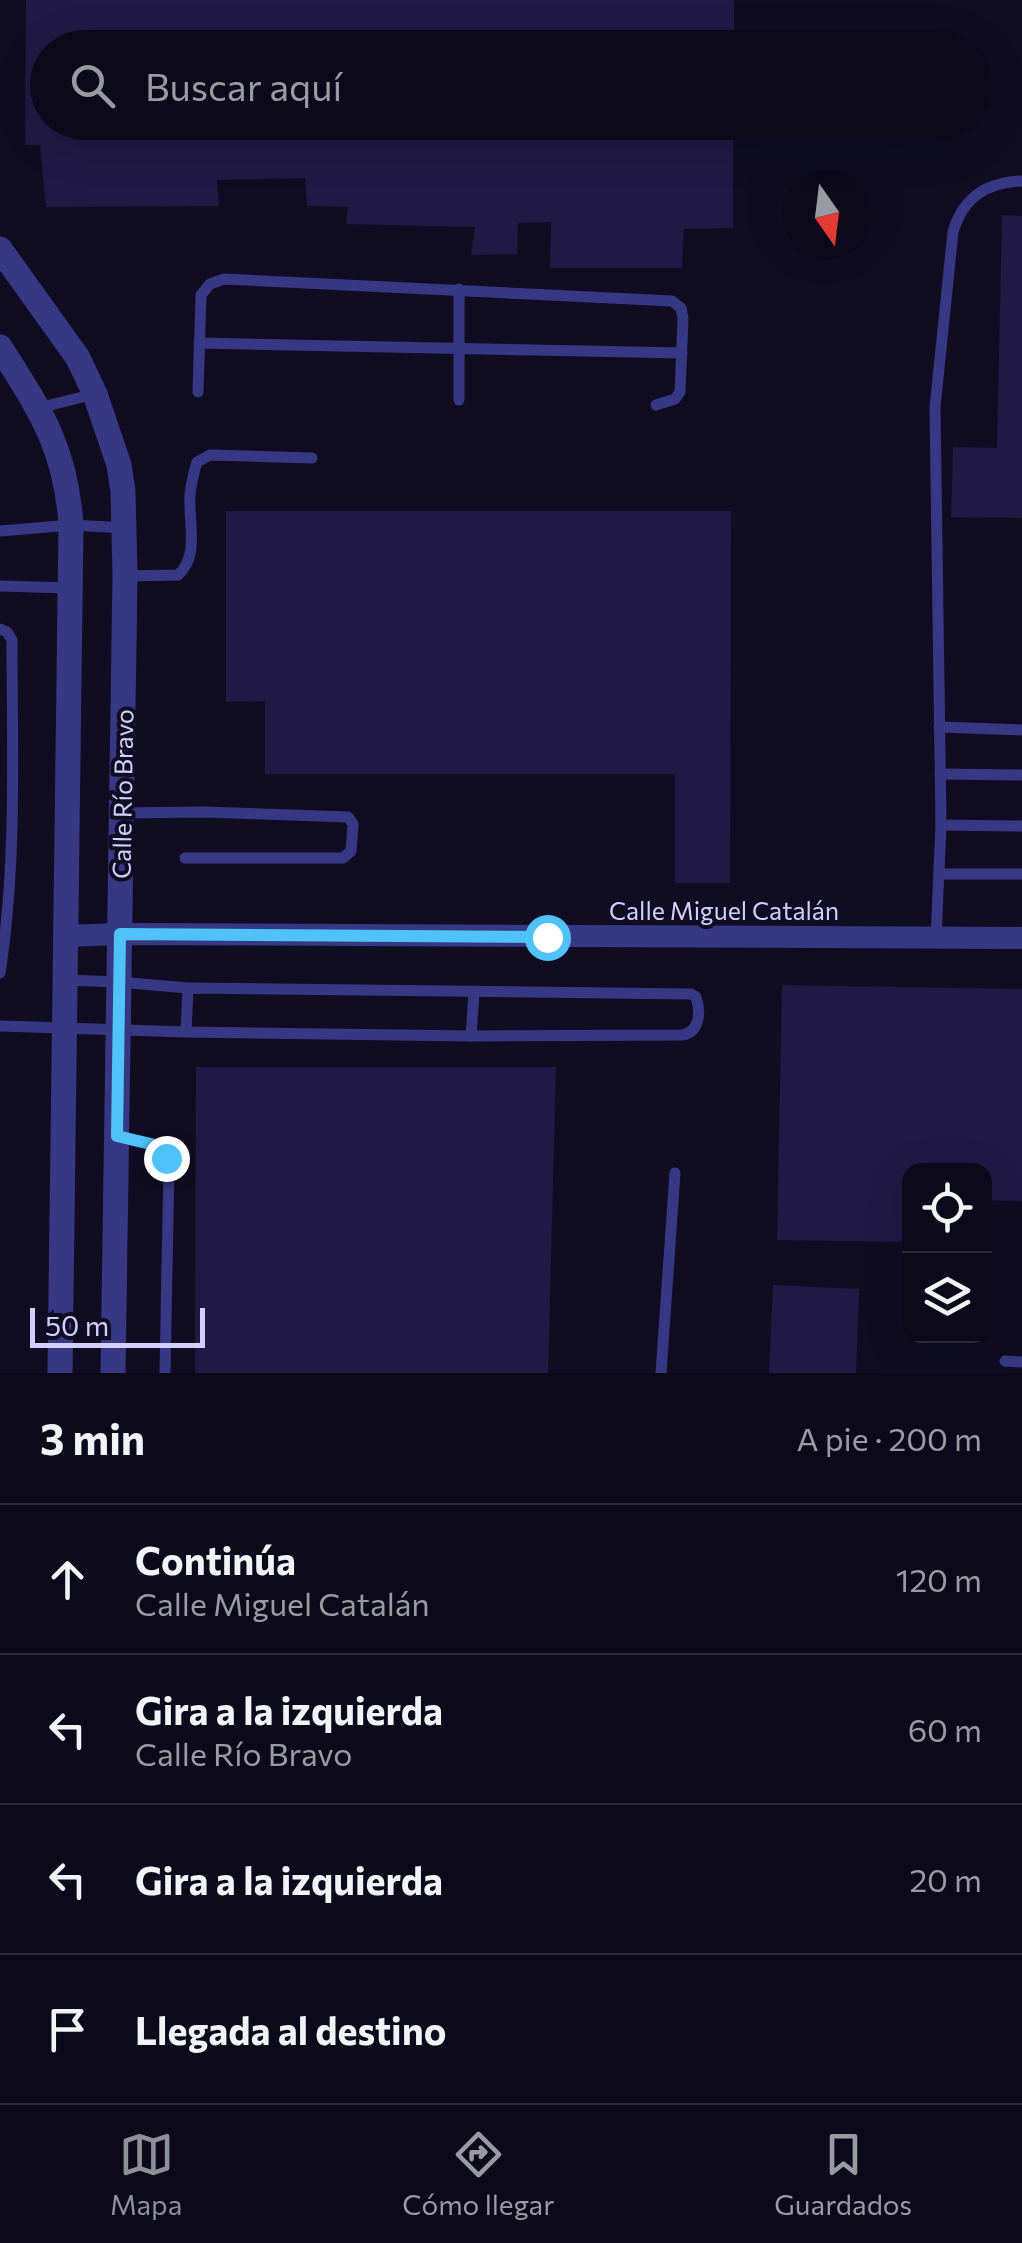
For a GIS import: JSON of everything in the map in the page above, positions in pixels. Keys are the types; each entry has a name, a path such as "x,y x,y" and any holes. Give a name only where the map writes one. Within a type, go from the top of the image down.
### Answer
{"street":[{"name":"Calle Río Bravo","path":"0,249 78,358 120,465 124,492 113,1373"},
{"path":"0,347 53,436 69,499 71,525 60,1373"},
{"name":"Calle Miguel Catalán","path":"65,936 1022,938"}],"lane":[{"path":"936,939 941,825 934,407 953,232 958,216 984,189 1022,181"},
{"path":"198,392 202,296 210,284 224,279 672,301 683,312 680,392 669,402 656,405"},
{"path":"459,288 459,400"},
{"path":"199,344 682,353"},
{"path":"38,408 95,394"},
{"path":"125,576 178,575 188,566 190,492 197,462 210,455 312,458"},
{"path":"0,531 71,525 124,528"},
{"path":"0,586 70,588"},
{"path":"0,629 12,640 7,911 0,973"},
{"path":"939,727 1022,730"},
{"path":"940,774 1022,775"},
{"path":"122,813 348,817 353,824 351,851 343,858 186,858"},
{"path":"941,825 1022,826"},
{"path":"940,874 1022,874"},
{"path":"0,1026 471,1036 688,1034 696,1027 698,1002 690,994 188,988 64,980"},
{"path":"186,1032 188,988"},
{"path":"471,1036 474,992"},
{"path":"117,1136 155,1145 168,1164 165,1373"},
{"path":"661,1373 675,1173"},
{"path":"1005,1361 1022,1362"}],"building":[{"path":"26,0 734,0 734,30 30,30 30,140 733,140 733,228 684,229 682,268 550,268 551,222 518,223 517,254 471,255 475,227 346,224 348,207 307,206 305,178 217,180 219,206 46,207 40,145 25,145"},
{"path":"1002,215 1022,216 1022,518 951,517 953,447 997,448"},
{"path":"226,511 731,511 730,883 675,883 675,774 265,774 265,701 226,702"},
{"path":"782,985 1022,989 1022,1201 992,1200 992,1163 902,1163 902,1242 777,1240"},
{"path":"196,1067 556,1067 548,1373 195,1373"},
{"path":"773,1285 859,1289 856,1373 769,1373"}],"route":[{"path":"166,1158 155,1145 117,1136 120,934 547,937"}]}
